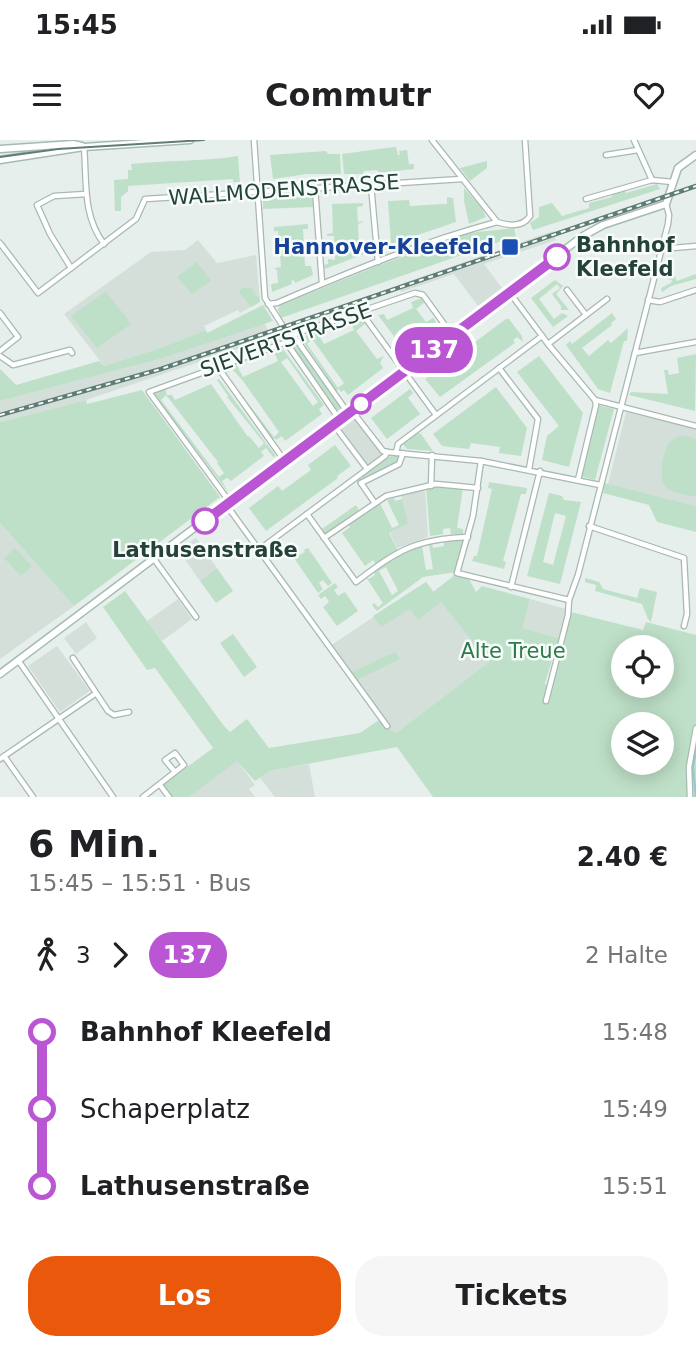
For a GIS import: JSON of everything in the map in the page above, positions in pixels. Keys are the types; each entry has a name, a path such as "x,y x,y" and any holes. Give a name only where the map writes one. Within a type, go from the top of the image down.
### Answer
{"street":[{"path":"0,149 190,140"},
{"path":"254,140 264,294 337,422 368,469"},
{"path":"432,140 498,222"},
{"path":"268,304 277,303 378,261 452,235 498,222 509,225 526,222 531,210 525,140"},
{"path":"634,140 652,180"},
{"path":"0,160 19,157 49,146"},
{"path":"84,146 86,194 92,226 104,244"},
{"path":"19,157 22,152 20,148"},
{"path":"606,155 638,150"},
{"path":"546,701 568,615 569,600 668,224 667,202 678,168 696,155"},
{"name":"WALLMODENSTRASSE","path":"0,243 38,293 136,219 145,199 462,178"},
{"path":"586,199 652,180 674,181"},
{"path":"371,184 378,261"},
{"path":"315,188 322,284"},
{"path":"71,268 50,234 37,205 54,196 86,194"},
{"path":"0,674 593,230 667,202"},
{"path":"661,249 696,246"},
{"path":"566,290 586,315"},
{"path":"648,300 660,302 696,290"},
{"name":"SIEVERTSTRASSE","path":"228,503 151,397 149,392 153,388 415,293 420,293 452,336"},
{"path":"510,293 595,400 578,480"},
{"path":"548,344 607,299"},
{"path":"361,312 436,415"},
{"path":"0,313 18,337 0,353 7,363 13,365 70,350 72,353"},
{"path":"361,483 399,464 398,444 542,336"},
{"path":"290,339 383,451 481,460 600,485"},
{"path":"635,352 696,342"},
{"path":"216,366 284,460"},
{"path":"499,368 538,419 529,469"},
{"path":"595,400 696,426"},
{"path":"260,549 387,452"},
{"path":"431,486 432,455"},
{"path":"481,460 468,537 457,573 569,600"},
{"path":"511,587 540,471"},
{"path":"356,477 374,502"},
{"path":"324,538 386,496 442,484 478,488"},
{"path":"228,503 230,510 387,726"},
{"path":"307,514 356,582 393,554 418,542 468,537"},
{"path":"589,526 684,558 687,614 684,626"},
{"path":"154,559 196,617"},
{"path":"73,658 108,712 114,715 129,712"},
{"path":"18,660 113,797"},
{"path":"33,797 2,758 95,694"},
{"path":"690,797 689,767 696,728"},
{"path":"144,797 175,772"},
{"path":"160,785 169,797"}],"shaded area":[{"path":"553,231 556,240 484,264 502,288 478,306 454,274 401,292 398,285"},
{"path":"198,240 217,263 256,255 260,302 240,313 238,310 204,326 206,330 104,366 64,314 151,252 185,250"},
{"path":"265,323 270,338 86,400 0,422 0,401 160,359"},
{"path":"626,412 696,429 696,506 608,484"},
{"path":"356,416 387,452 367,469 338,430"},
{"path":"425,490 428,537 397,548 390,533 407,524 401,495"},
{"path":"0,523 74,606 0,659"},
{"path":"196,538 217,568 200,581 179,551"},
{"path":"426,582 489,662 396,733 390,730 330,646"},
{"path":"178,599 192,619 162,641 147,621"},
{"path":"530,599 566,609 559,638 523,628"},
{"path":"86,622 97,638 76,654 64,638"},
{"path":"57,646 90,691 60,712 28,666"},
{"path":"237,760 255,785 249,789 255,797 189,797"},
{"path":"309,764 315,797 275,797 260,778 270,771"}],"green space":[{"path":"396,147 398,155 399,151 407,150 409,164 414,164 414,169 344,174 342,154"},
{"path":"326,151 328,154 340,154 341,174 307,174 273,179 270,155"},
{"path":"238,156 240,183 233,182 233,179 128,186 128,191 121,197 121,211 115,211 114,180 128,179 128,170 132,170 131,164"},
{"path":"487,161 487,168 470,181 460,168"},
{"path":"657,184 660,189 533,230 530,223 539,217 539,207 552,203 562,216 589,208 589,203 612,197 611,192 624,188 626,193"},
{"path":"464,188 481,207 486,217 469,224"},
{"path":"312,196 313,207 263,209 263,199"},
{"path":"447,197 453,198 456,222 391,244 388,201 409,200 410,206 447,204"},
{"path":"363,203 363,206 357,207 358,222 365,221 358,224 359,248 367,246 369,252 325,269 324,265 328,264 328,259 335,260 334,236 327,236 333,233 332,204"},
{"path":"308,224 308,229 303,229 305,266 311,266 313,275 295,283 294,280 291,281 292,284 272,292 271,284 278,283 277,270 274,268 281,267 278,231 274,231 274,227"},
{"path":"514,228 516,236 281,318 278,310 280,305 468,233"},
{"path":"197,262 211,281 192,294 177,277"},
{"path":"670,273 673,273 677,281 696,274 696,279 671,286 662,292 661,288 671,283 672,280 667,279"},
{"path":"555,280 563,286 556,294 569,310 561,310 552,294 560,288 557,284 539,299 554,319 562,313 568,316 553,327 531,298"},
{"path":"242,288 252,288 260,302 251,307 239,292"},
{"path":"106,291 131,324 97,348 71,316"},
{"path":"422,298 425,302 416,309 426,322 433,318 436,322 430,326 433,331 405,351 397,345 399,343 378,315 384,314 387,320 413,308 411,302"},
{"path":"263,305 273,321 160,359 0,401 0,369 16,385 99,361 104,366 206,330 207,333"},
{"path":"612,313 616,319 612,325 582,348 589,356 608,340 611,343 628,328 627,341 624,341 610,393 598,389 566,345 570,341 572,344"},
{"path":"359,316 366,323 356,331 377,359 384,356 380,363 383,368 348,395 344,390 336,391 301,338 316,331 324,344 354,330 349,319","holes":["312,339 344,383 338,388 307,344"]},
{"path":"509,319 522,336 523,342 517,337 513,340 515,343 440,397 425,379"},
{"path":"296,343 342,408 336,412 291,347"},
{"path":"283,349 324,405 319,409 322,414 285,441 282,436 272,440 222,371 236,364 243,377 278,361 271,352","holes":["287,358 318,402 313,406 281,362","232,369 279,432 274,437 226,374"]},
{"path":"696,354 695,411 629,395 631,392 668,394 664,370 668,370 669,375 679,373 677,358"},
{"path":"539,356 583,413 569,467 542,460 547,436 559,426 517,372"},
{"path":"219,379 266,443 264,445 267,444 275,455 274,458 266,448 261,452 264,456 231,481 227,478 222,481 228,492 154,395 156,391 165,388 167,395 172,395 175,400 211,384 248,437 259,448 264,443 227,397 217,380","holes":["166,395 224,473 219,477 161,400"]},
{"path":"496,387 527,428 521,456 499,453 500,447 471,443 469,449 442,446 433,434"},
{"path":"410,389 413,393 408,398 420,414 387,439 371,418"},
{"path":"142,390 220,497 74,606 0,523 0,422 86,400 87,404"},
{"path":"597,405 614,409 595,480 579,476"},
{"path":"418,433 433,451 407,449 403,444"},
{"path":"683,435 696,439 696,497 671,491 663,482 662,464 667,447 672,440"},
{"path":"335,445 351,466 266,531 249,508 278,486 282,491 311,470 308,465"},
{"path":"396,454 400,458 399,462 363,479 361,476"},
{"path":"489,482 527,488 526,494 521,494 503,561 506,562 504,569 472,561 474,556 477,556 492,489 488,488"},
{"path":"605,483 696,506 696,532 657,522 649,505 603,493"},
{"path":"436,484 463,488 457,528 463,529 463,534 451,534 450,528 443,529 443,534 430,536 426,486"},
{"path":"549,493 562,496 564,500 581,502 560,584 527,576","holes":["555,513 566,516 553,565 543,562"]},
{"path":"402,499 408,524 389,533 398,551 431,539 433,548 444,546 443,538 466,539 456,572 423,577 377,611 372,605 374,603 378,607 383,603 366,577 369,579 375,575 373,569 377,566 373,560 365,566 342,533 350,527 348,524 374,502 376,505 380,503 392,528 399,525 387,500","holes":["429,545 433,569 426,570 422,546","386,567 398,591 392,595 379,571"]},
{"path":"356,505 359,510 325,534 322,529"},
{"path":"15,548 32,566 21,576 4,558"},
{"path":"308,548 332,583 328,586 323,580 319,583 323,589 318,593 294,558"},
{"path":"217,568 233,591 216,603 200,581"},
{"name":"Alte Treue","path":"456,574 469,579 476,592 482,586 530,599 523,628 559,638 545,683 551,694 571,612 643,630 646,622 696,635 696,797 433,797 397,747 270,771 255,781 237,761 189,797 171,797 163,785 213,748 155,668 147,670 103,607 125,591 224,726 230,732 247,719 269,748 360,733 382,718 390,730 396,733 489,662 441,602 418,620 410,609 381,627 373,616 426,582 433,592"},
{"path":"585,578 599,582 603,589 637,598 640,588 657,592 651,622 642,604 595,591 596,585 585,582"},
{"path":"335,583 338,587 334,590 338,596 345,592 358,611 337,626 323,607 329,602 325,596 321,599 318,595"},
{"path":"233,634 257,667 244,677 220,643"},
{"path":"395,652 400,659 355,681 350,673"}],"waterway":[{"path":"696,750 693,767 696,797"}],"tram line":[{"path":"0,157 58,149 204,140"}],"railway":[{"path":"0,415 161,369 696,186"}],"bus line":[{"name":"137","path":"205,521 557,257"}],"place":[{"name":"Hannover-Kleefeld","path":"510,247"},
{"name":"Bahnhof Kleefeld","path":"557,257"},
{"name":"Lathusenstraße","path":"205,521"}]}
